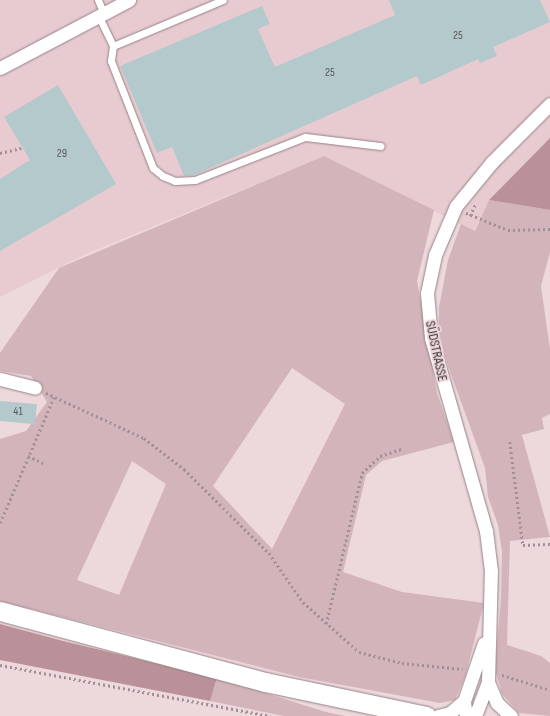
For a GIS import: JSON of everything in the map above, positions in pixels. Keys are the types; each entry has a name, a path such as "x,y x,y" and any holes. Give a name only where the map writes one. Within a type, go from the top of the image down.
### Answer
{"main road":[{"path":"0,611 265,682 426,716"}],"street":[{"path":"0,68 99,9 129,0"},
{"name":"SÜDSTRASSE","path":"475,716 488,682 488,633 491,571 486,531 439,374 430,338 428,293 435,255 456,206 492,162 550,104"},
{"path":"0,379 35,388"},
{"name":"SÜDSTRASSE","path":"466,716 464,701 488,633"},
{"name":"SÜDSTRASSE","path":"488,682 497,703 511,716"},
{"path":"438,716 450,713 464,701"}],"lane":[{"path":"113,46 223,0"},
{"path":"99,9 113,46 111,61 153,168 162,176 175,181 195,180 305,137 380,146"}],"path":[{"path":"0,153 22,148"},
{"path":"470,216 508,230 550,229"},
{"path":"0,523 54,397 144,438 184,469 236,517 269,553 303,602 326,625 359,652 402,663 463,669"},
{"path":"510,442 522,545 550,544"},
{"path":"326,625 362,473 380,456 404,448"},
{"path":"28,456 43,463"},
{"path":"0,665 270,716"},
{"path":"502,675 550,690"}],"shaded area":[{"path":"0,0 550,0 550,138 489,200 474,231 324,156 84,255 0,297"},
{"path":"550,138 550,210 489,200"},
{"path":"324,156 434,210 417,281 437,393 454,442 382,461 366,475 343,572 402,592 484,603 465,677 455,700 440,703 299,677 0,601 0,439 26,431 47,402 31,376 0,371 0,353 59,268","holes":["292,368 345,404 272,549 213,486","132,461 166,484 119,595 77,580"]},
{"path":"489,200 550,210 550,252 541,286 550,349 550,414 542,418 544,429 522,435 550,537 510,541 507,645 541,656 550,663 550,716 519,713 502,694 495,669 501,598 502,552 498,525 488,497 485,468 447,363 439,333 439,307 448,260 461,224 475,231"},
{"path":"0,624 63,641 217,678 210,701 0,660"},
{"path":"217,678 326,712 345,716 284,716 210,701"}],"building":[{"path":"389,0 540,0 550,22 493,47 497,56 480,63 478,59 421,85 417,76 194,175 184,176 172,147 157,153 120,66 262,6 270,24 258,29 275,67 395,15"},
{"path":"58,85 116,184 0,251 0,179 30,160 4,117"},
{"path":"0,401 37,404 35,424 0,421"}]}
